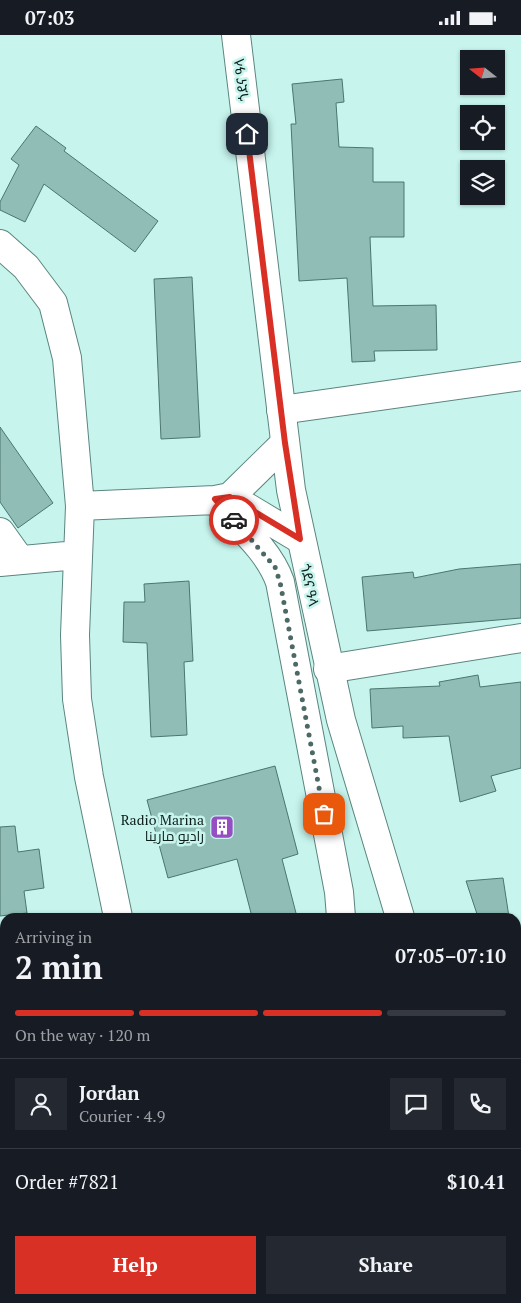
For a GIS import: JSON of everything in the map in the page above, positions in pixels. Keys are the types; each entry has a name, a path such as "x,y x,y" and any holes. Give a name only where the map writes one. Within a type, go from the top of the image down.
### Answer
{"street":[{"name":"ጎደና ዓላ","path":"236,35 285,443 300,539 341,720 399,913"},
{"path":"0,244 26,267 53,303 67,358 80,505 74,635 78,699 89,777 117,913"},
{"path":"281,410 521,376"},
{"path":"223,498 285,443"},
{"path":"80,505 223,498 300,539"},
{"path":"223,498 275,567 280,582 339,892 341,913"},
{"path":"0,532 10,561 77,555"},
{"path":"328,669 521,638"}],"building":[{"path":"342,79 344,102 336,103 339,147 373,148 373,182 404,182 404,237 370,237 373,306 436,305 437,350 374,351 375,361 352,362 347,278 299,281 291,124 296,124 292,84"},
{"path":"36,126 66,148 64,151 158,221 135,252 44,184 25,222 0,210 0,202 19,165 11,159"},
{"path":"192,277 200,437 161,439 154,279"},
{"path":"0,427 53,503 18,528 0,502"},
{"path":"521,564 521,618 367,631 362,577 413,572 414,578 459,569"},
{"path":"189,581 193,661 184,662 187,735 151,737 147,643 123,642 124,602 145,602 144,584"},
{"path":"478,675 480,687 521,682 521,768 491,776 496,791 460,802 449,736 403,738 403,726 372,728 370,689 440,686 439,682"},
{"name":"Radio Marina راديو مارينا","path":"275,766 298,854 282,859 296,913 251,913 237,859 168,878 147,800"},
{"path":"15,826 18,852 39,849 44,888 24,891 27,913 0,913 0,827"},
{"path":"503,878 508,913 477,913 466,881"}],"way so far":[{"path":"234,520 275,567 280,582 324,814"}],"place":[{"name":"Radio Marina راديو مارينا","path":"222,827"}],"route":[{"path":"234,520 215,499 230,497 300,539 291,490 247,134"}]}
